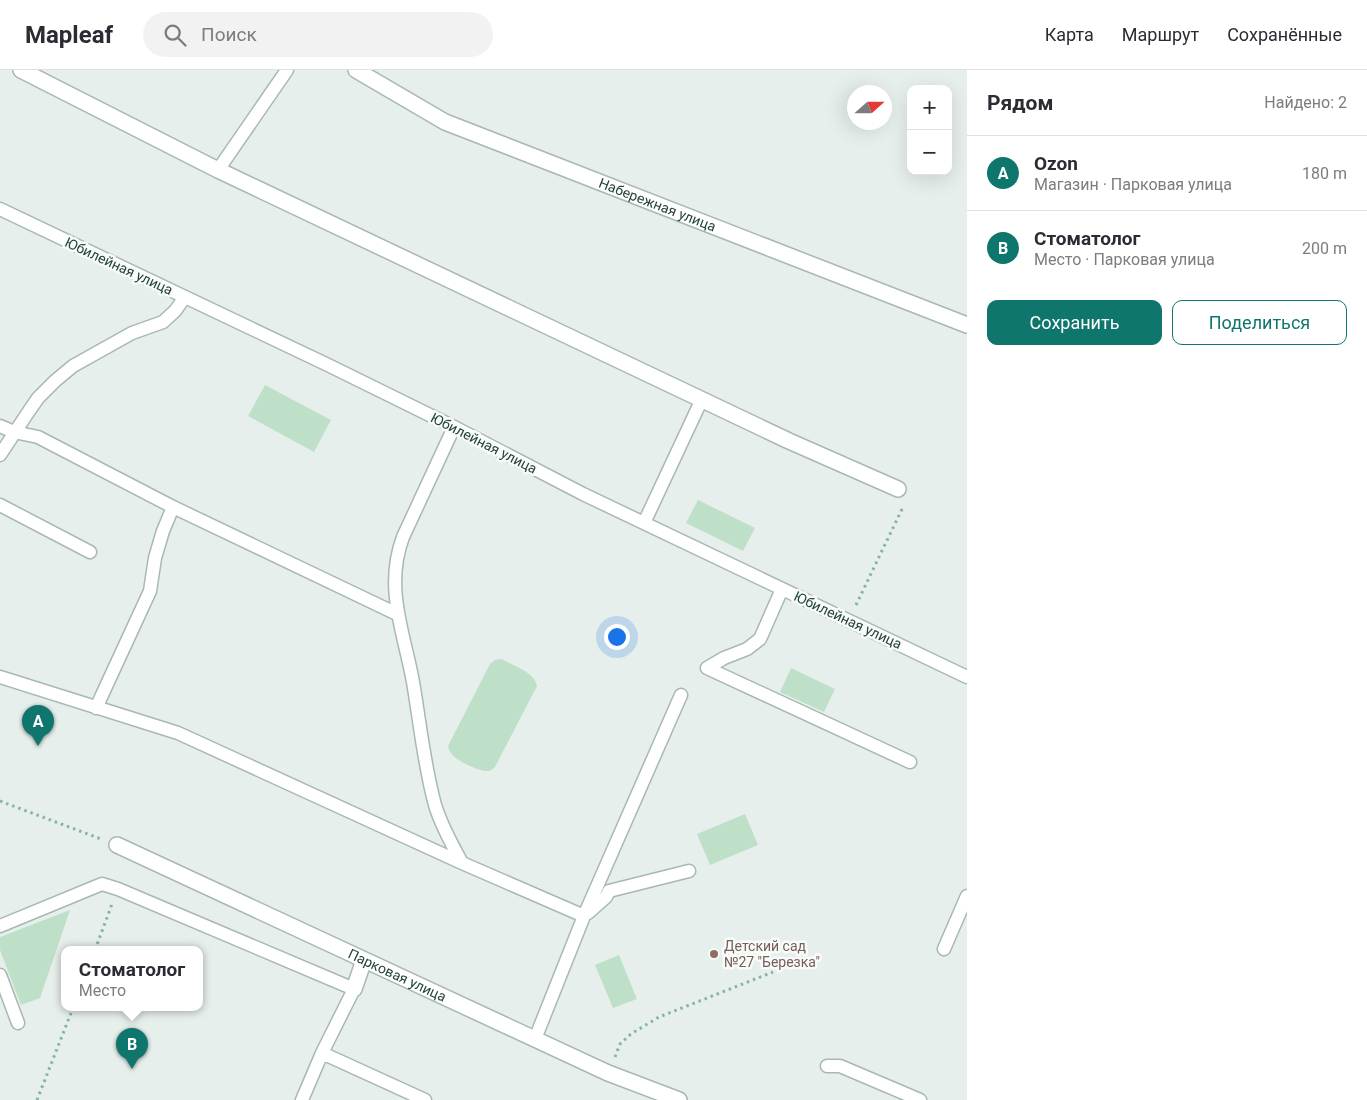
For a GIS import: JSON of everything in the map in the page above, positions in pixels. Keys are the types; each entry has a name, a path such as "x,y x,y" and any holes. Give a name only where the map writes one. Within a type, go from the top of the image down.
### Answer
{"street":[{"path":"21,70 218,170 790,441 898,489"},
{"name":"Набережная улица","path":"356,70 445,122 967,325"},
{"name":"Парковая улица","path":"118,845 608,1073 679,1100"},
{"path":"354,989 364,960"}],"lane":[{"path":"218,170 287,70"},
{"name":"Юбилейная улица","path":"0,209 454,427 583,494 967,677"},
{"path":"0,455 38,398 55,381 73,366 132,333 163,322 175,311 185,297"},
{"path":"644,523 702,399"},
{"path":"0,426 14,432 38,437 173,507 396,614"},
{"path":"454,427 402,537 395,566 396,614 412,679 436,806 448,836 462,863"},
{"path":"0,505 90,552"},
{"path":"96,708 150,591 157,549 162,531 173,507"},
{"path":"782,589 760,639 747,649 724,658 707,668 910,762"},
{"path":"0,677 178,733 462,863 584,916"},
{"path":"535,1039 584,916 681,695"},
{"path":"584,916 606,897 609,890 689,871"},
{"path":"0,926 102,884 118,889 354,989 322,1053 302,1100"},
{"path":"944,949 967,896"},
{"path":"0,975 18,1023"},
{"path":"322,1053 425,1100"},
{"path":"827,1066 840,1066 920,1100"}],"path":[{"path":"849,620 903,508 905,498 898,489"},
{"path":"0,800 118,845"},
{"path":"97,946 118,889"},
{"path":"608,1073 620,1044 631,1034 659,1016 773,972"},
{"path":"38,1100 72,1011"}],"green space":[{"path":"265,385 331,420 314,452 248,416"},
{"path":"698,500 755,528 743,551 686,523"},
{"path":"501,659 528,673 537,686 495,767 490,771 484,771 457,759 449,751 448,746 490,664 495,660"},
{"path":"791,668 835,689 824,712 780,692"},
{"path":"745,814 758,845 710,865 697,834"},
{"path":"70,910 40,998 21,1005 0,950 0,937"},
{"path":"619,955 637,999 613,1008 595,965"}],"place":[{"name":"Ozon","path":"38,746"},
{"name":"Детский сад №27 \"Березка\"","path":"714,954"},
{"name":"Стоматолог","path":"132,1069"}]}
